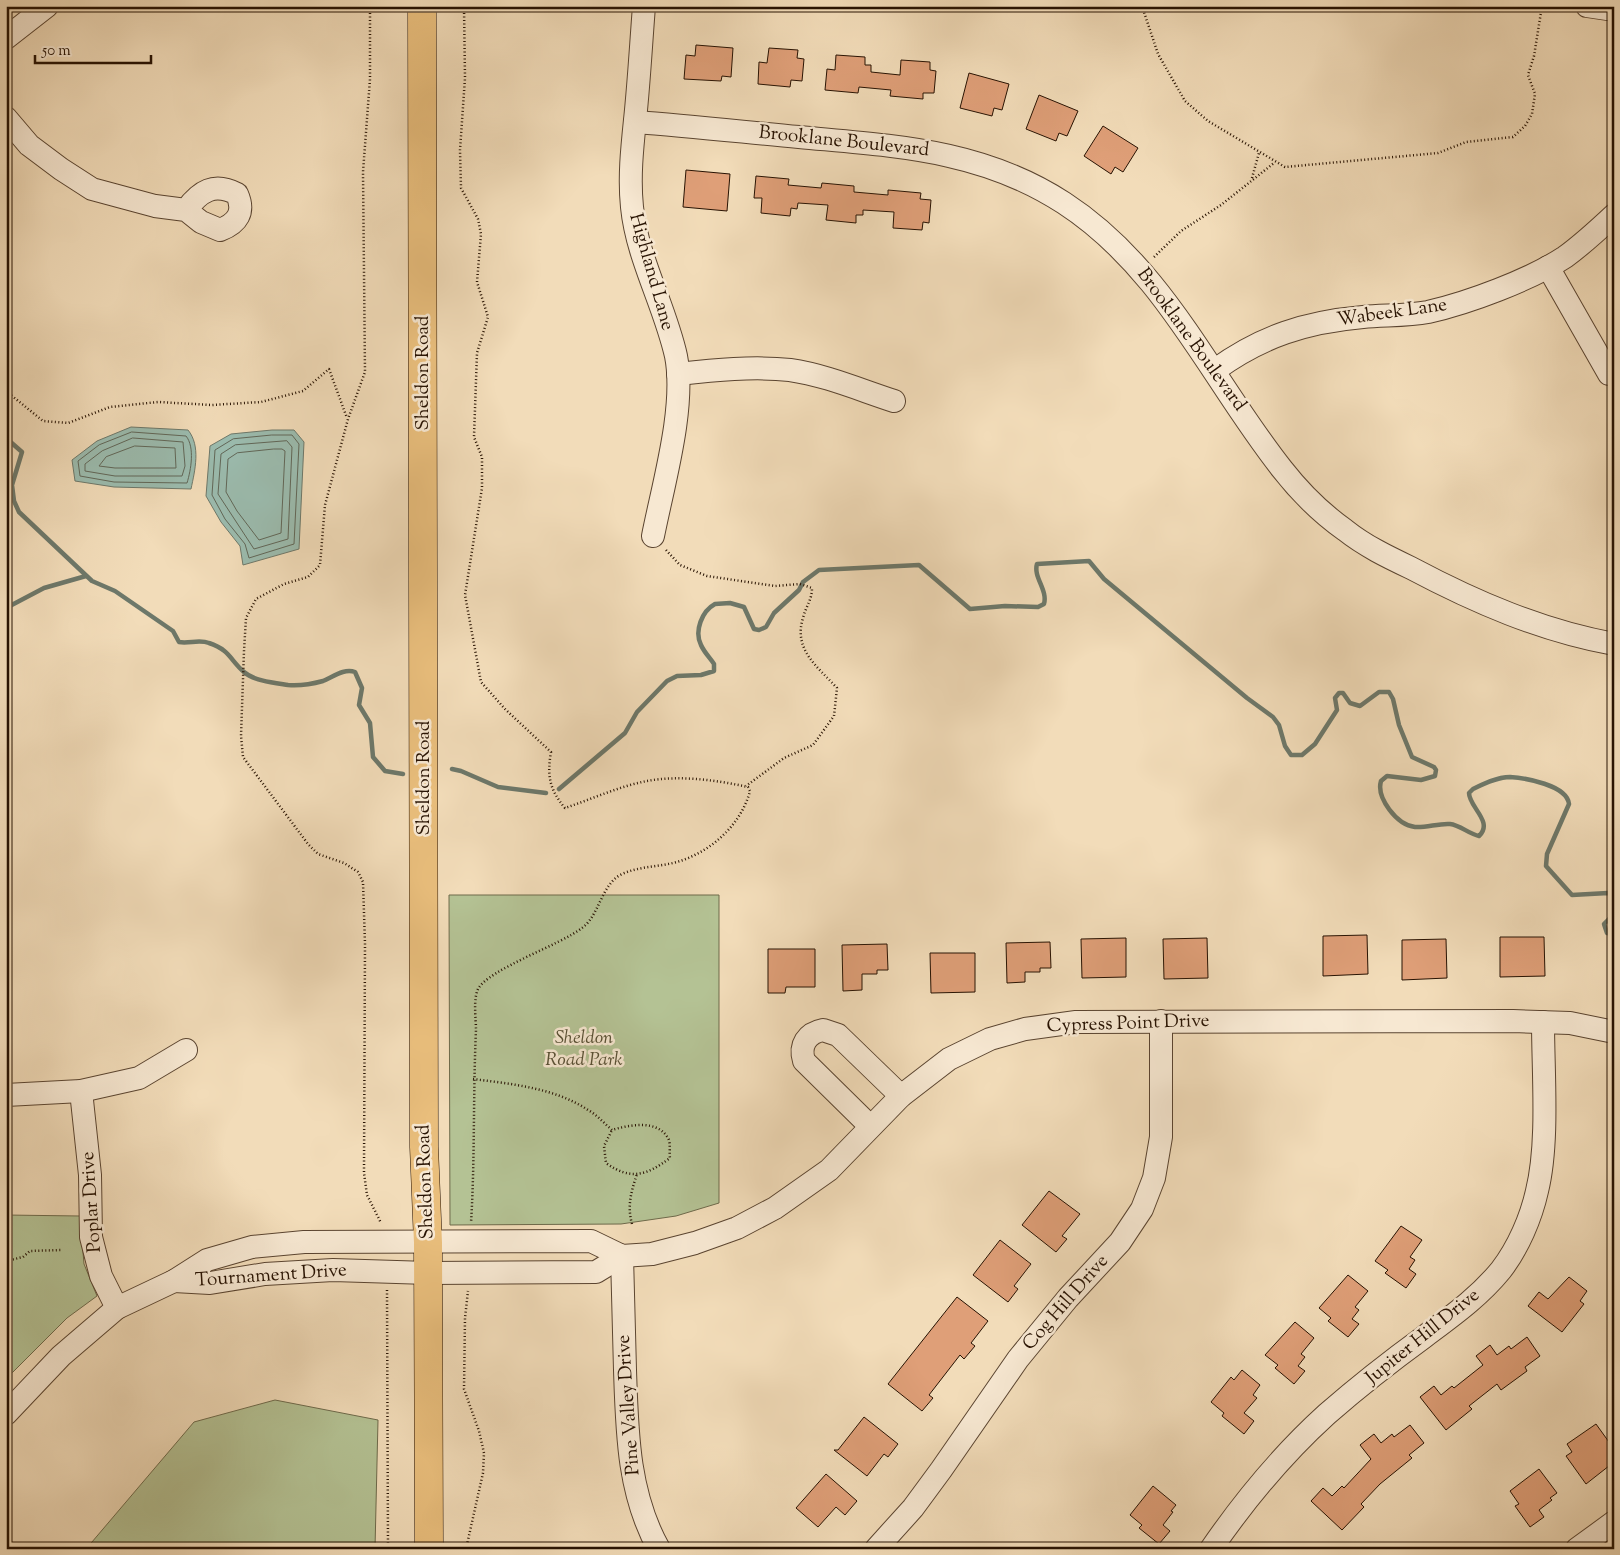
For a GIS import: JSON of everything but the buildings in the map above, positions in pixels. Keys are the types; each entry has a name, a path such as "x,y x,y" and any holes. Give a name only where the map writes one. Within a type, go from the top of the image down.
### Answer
{"main road":[{"name":"Sheldon Road","path":"422,6 424,1147 428,1243 429,1549"}],"street":[{"path":"6,38 47,6"},
{"name":"Highland Lane","path":"644,6 632,140 632,208 641,245 676,356 678,374 677,403 653,536"},
{"path":"1587,6 1614,10"},
{"path":"6,118 29,145 61,170 92,189 155,206 186,210"},
{"name":"Brooklane Boulevard","path":"635,122 920,148 968,159 1013,176 1062,202 1102,231 1141,269 1183,323 1281,467 1304,495 1346,532 1424,575 1488,606 1539,624 1614,644"},
{"name":"Wabeek Lane","path":"1215,370 1269,337 1301,326 1360,317 1426,312 1471,300 1548,267 1590,238 1614,215"},
{"path":"1548,267 1609,374"},
{"path":"678,374 706,370 790,370 828,379 894,401"},
{"name":"Cypress Point Drive","path":"428,1273 596,1272 622,1256 652,1254 695,1243 737,1228 768,1212 829,1170 901,1096 949,1059 990,1039 1025,1029 1076,1022 1543,1022 1594,1026 1614,1032"},
{"name":"Cog Hill Drive","path":"876,1549 924,1493 1018,1359 1068,1298 1120,1242 1142,1209 1154,1178 1161,1137 1162,1022"},
{"name":"Jupiter Hill Drive","path":"1211,1549 1283,1459 1327,1415 1369,1379 1459,1311 1484,1288 1509,1257 1522,1233 1537,1193 1542,1168 1543,1022"},
{"path":"870,1126 804,1062 803,1044 808,1036 824,1030 838,1035 901,1096"},
{"path":"6,1095 81,1091 139,1078 186,1050"},
{"name":"Poplar Drive","path":"81,1091 90,1176 91,1237 101,1276 117,1308"},
{"name":"Cypress Point Drive","path":"428,1243 591,1241 622,1256"},
{"name":"Tournament Drive","path":"6,1414 61,1356 117,1308 174,1281 207,1260 252,1247 304,1242 428,1243"},
{"name":"Pine Valley Drive","path":"622,1256 627,1416 631,1466 637,1497 649,1531 659,1549"},
{"name":"Tournament Drive","path":"174,1281 210,1283 265,1274 333,1270 428,1273"},
{"path":"1577,1549 1614,1522"}],"path":[{"path":"370,6 370,79 363,172 365,372 348,419 325,505 320,565 308,577 284,584 256,599 246,618 241,736 243,757 308,844 318,854 344,863 358,872 363,882 365,944 364,1173 367,1195 383,1227 385,1243"},
{"path":"464,6 465,78 460,150 461,188 478,219 481,234 477,282 488,317 477,353 474,437 482,457 482,488 464,595 481,682 551,752 548,772 556,797 566,808 647,781 673,778 723,781 746,786 750,791 746,806 731,829 709,846 678,862 644,867 620,875 608,887 584,927 550,947 493,975 478,988 473,1079 473,1195 470,1242"},
{"path":"1142,6 1158,54 1185,101 1208,121 1285,168 1337,161 1438,153 1466,142 1513,137 1526,126 1532,114 1535,94 1528,75 1534,56 1542,6"},
{"path":"1251,179 1259,153"},
{"path":"1141,269 1182,231 1221,205 1251,179 1274,163"},
{"path":"6,391 43,421 68,423 110,407 158,402 212,405 261,402 303,391 329,369 348,419"},
{"path":"653,536 680,565 707,576 775,586 800,584 812,588 812,598 803,618 800,634 806,655 836,688 834,716 813,744 784,758 746,786"},
{"path":"473,1079 519,1085 565,1098 589,1110 612,1130"},
{"path":"641,1124 659,1129 669,1139 670,1158 654,1170 637,1174 619,1172 606,1163 604,1146 612,1130 641,1124"},
{"path":"632,1224 629,1210 631,1192 637,1174"},
{"path":"6,1261 22,1257 30,1251 61,1250"},
{"path":"386,1272 388,1549"},
{"path":"466,1549 483,1473 484,1454 479,1431 464,1389 465,1318 470,1273"}],"green space":[{"name":"Sheldon Road Park","path":"449,895 719,895 719,1203 676,1216 621,1224 450,1225"},
{"path":"6,1215 80,1216 84,1264 97,1296 67,1318 6,1379"},
{"path":"275,1400 378,1420 375,1549 86,1549 194,1422"}],"water":[{"path":"131,427 188,430 195,443 196,451 191,489 114,487 75,481 72,460 97,441"},
{"path":"294,430 304,442 299,549 243,565 240,546 221,522 206,496 210,446 231,434"}],"waterway":[{"path":"6,438 22,452 12,485 14,501 19,512 92,581 115,591 173,631 179,642 202,641 216,646 226,652 244,672 259,680 288,685 301,685 323,681 347,671 355,672 362,688 359,705 370,723 373,757 385,771 403,774"},
{"path":"559,789 625,733 637,712 667,681 677,676 701,675 714,671 714,664 702,648 698,634 703,616 715,604 730,603 744,607 754,629 759,630 766,627 774,613 799,590 803,582 819,570 919,565 970,609 1005,606 1038,607 1044,604 1045,599 1037,574 1037,564 1089,561 1104,579 1247,698 1273,717 1279,725 1285,746 1291,755 1302,755 1315,744 1337,710 1335,698 1339,693 1343,693 1350,703 1360,706 1379,692 1389,692 1393,699 1399,725 1412,757 1434,767 1436,770 1435,776 1421,780 1387,776 1381,781 1380,788 1389,810 1408,825 1419,827 1450,824 1479,836 1483,831 1484,825 1469,793 1481,785 1500,778 1510,777 1535,781 1561,792 1567,797 1569,804 1547,854 1546,866 1572,895 1608,893 1614,897"},
{"path":"6,608 44,588 86,576"},
{"path":"452,769 498,787 546,793"},
{"path":"1614,914 1604,924 1607,933 1614,934"}]}
